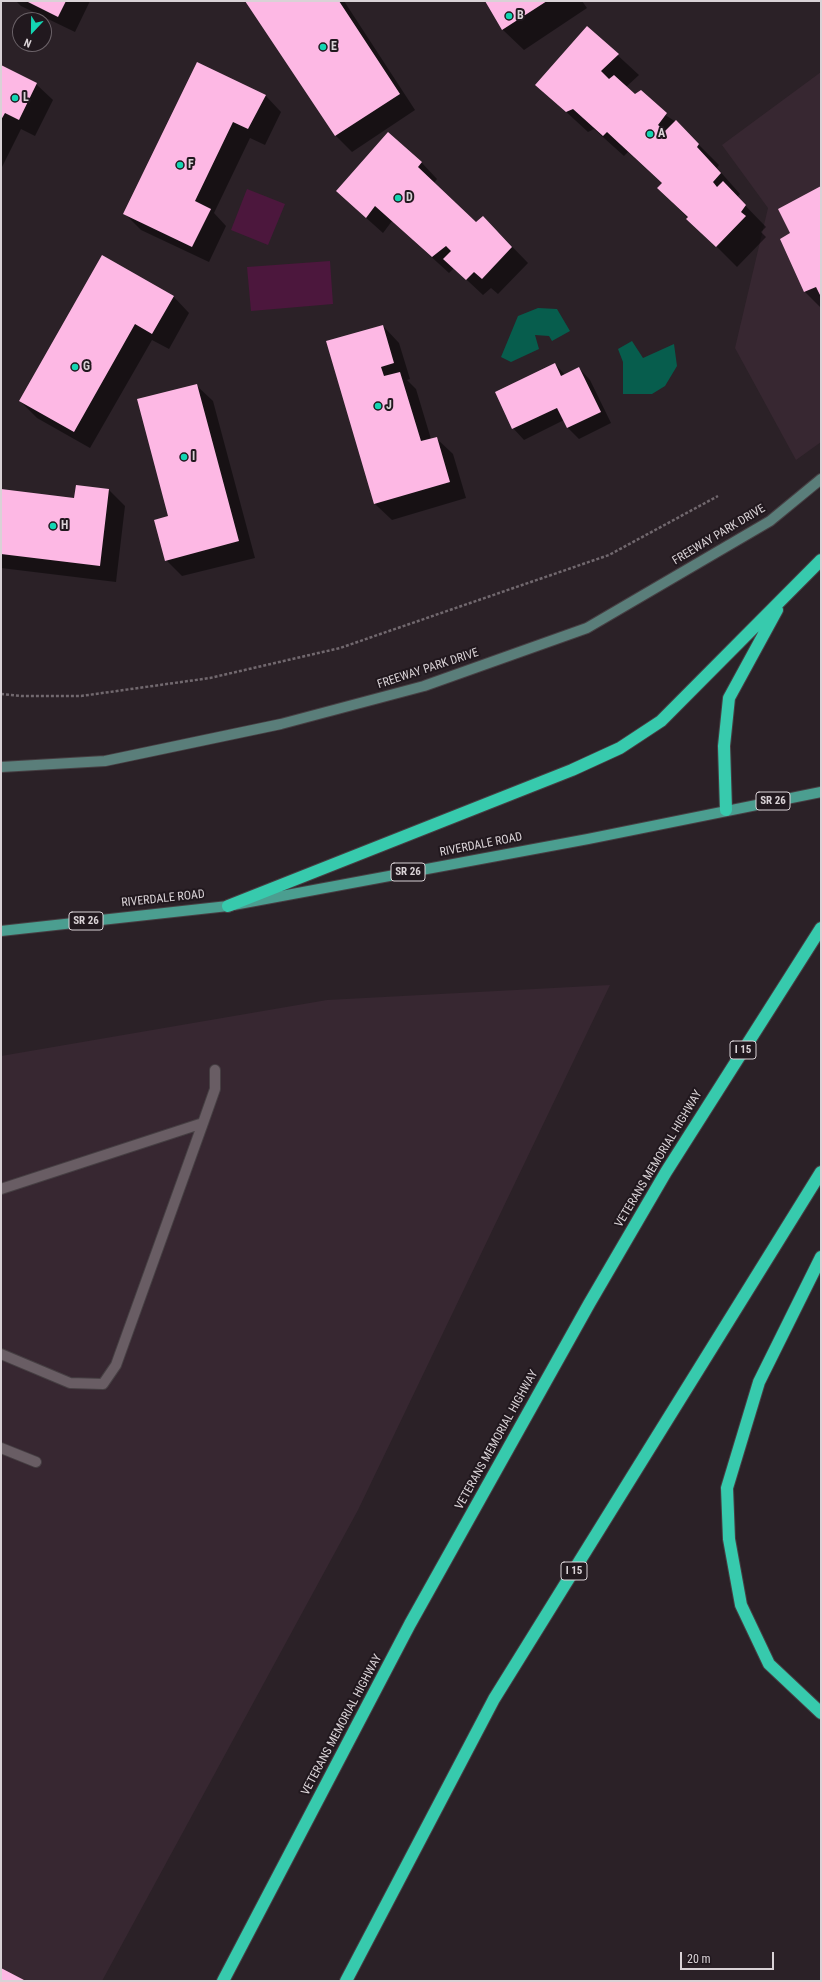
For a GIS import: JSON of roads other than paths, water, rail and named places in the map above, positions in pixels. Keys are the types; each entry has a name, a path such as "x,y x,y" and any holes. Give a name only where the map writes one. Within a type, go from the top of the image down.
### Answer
{"highway":[{"path":"228,906 572,770 620,748 661,721 821,560"},
{"path":"726,810 724,746 729,698 785,597"},
{"name":"VETERANS MEMORIAL HIGHWAY","path":"223,1981 410,1624 589,1304 666,1172 821,928"},
{"name":"I 15","path":"346,1981 494,1700 821,1172"},
{"path":"821,1257 759,1382 727,1488 729,1539 741,1605 769,1664 821,1712"}],"main road":[{"name":"RIVERDALE ROAD","path":"1,931 228,906 580,840 821,792"}],"street":[{"name":"FREEWAY PARK DRIVE","path":"1,767 105,761 281,724 424,686 587,628 770,521 821,479"}],"lane":[{"path":"1,1354 70,1383 103,1384 116,1366 203,1123 215,1089 215,1070"},
{"path":"1,1189 203,1123"},
{"path":"1,1448 36,1462"}],"place":[{"name":"B","path":"509,16"},
{"name":"E","path":"323,47"},
{"name":"L","path":"15,98"},
{"name":"A","path":"650,134"},
{"name":"F","path":"180,165"},
{"name":"D","path":"398,198"},
{"name":"G","path":"75,367"},
{"name":"J","path":"378,406"},
{"name":"I","path":"184,457"},
{"name":"H","path":"53,526"}]}
